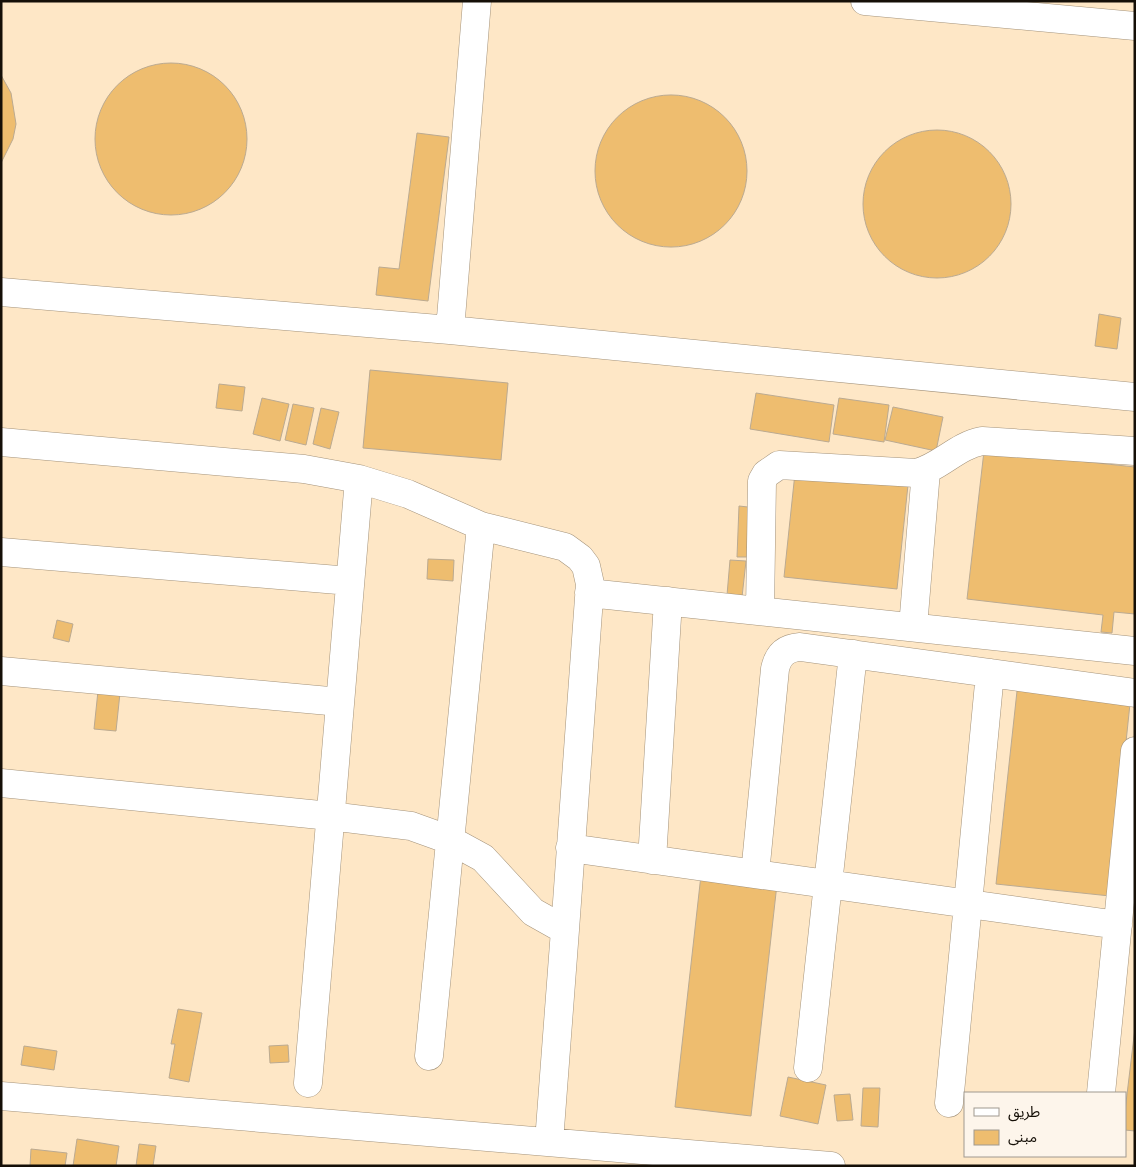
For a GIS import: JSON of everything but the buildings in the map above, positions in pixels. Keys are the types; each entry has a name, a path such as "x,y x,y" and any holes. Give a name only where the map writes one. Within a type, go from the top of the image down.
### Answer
{"lane":[{"path":"450,330 477,1"},
{"path":"865,1 1135,26"},
{"path":"1,292 450,330 1135,397"},
{"path":"760,611 762,481 772,468 786,464 905,474 926,470 962,447 982,441 1135,451"},
{"path":"1,442 304,469 359,479 408,494 481,526 524,538 556,544 573,552 586,566 590,584 549,1142"},
{"path":"913,627 926,470"},
{"path":"308,1084 359,479"},
{"path":"429,1056 481,526"},
{"path":"1,552 350,581"},
{"path":"589,593 1135,651"},
{"path":"652,860 668,601"},
{"path":"755,874 776,661 787,650 800,647 1135,693"},
{"path":"808,1068 853,654"},
{"path":"1,671 340,702"},
{"path":"949,1104 990,673"},
{"path":"1101,1092 1135,751"},
{"path":"1,784 330,816 411,826 450,840 483,858 532,912 565,930"},
{"path":"570,848 1118,925"},
{"path":"1,1096 549,1142 683,1160 831,1166"}],"shaded area":[{"path":"1,1 1135,1 1135,1166 1,1166"}]}
